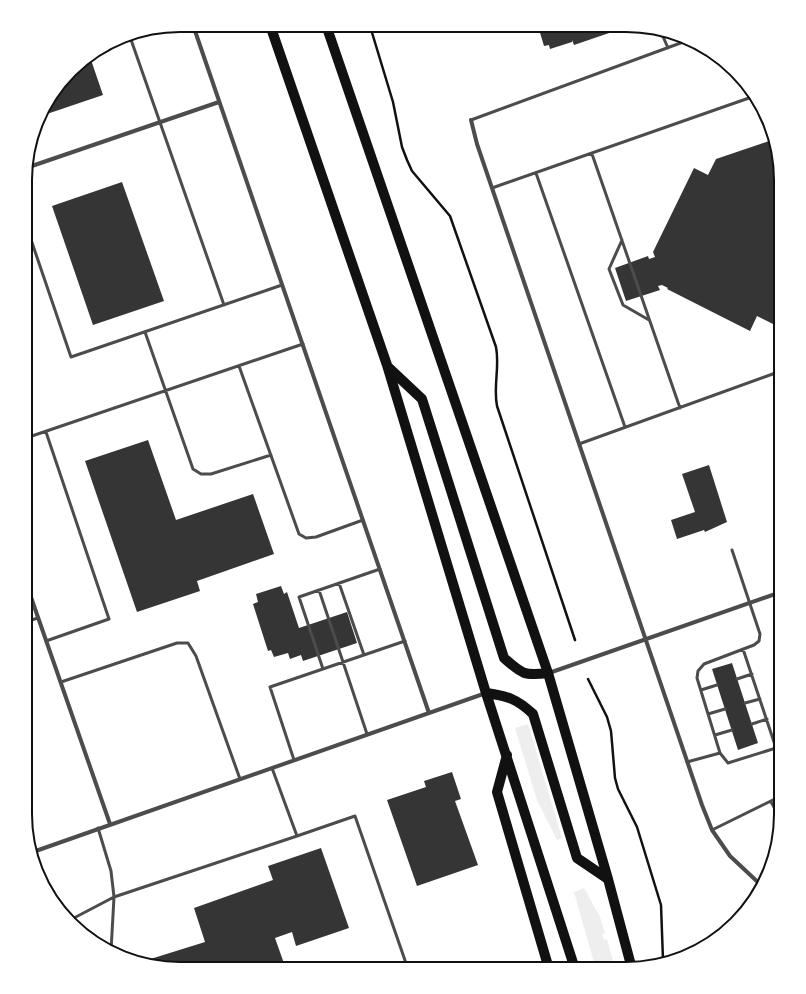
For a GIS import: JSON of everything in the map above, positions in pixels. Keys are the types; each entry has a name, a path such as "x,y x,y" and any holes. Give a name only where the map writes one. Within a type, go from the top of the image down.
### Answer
{"main road":[{"path":"272,32 387,365 486,692 573,962"},
{"path":"328,32 548,673 608,879 630,962"},
{"path":"387,365 422,399 504,658 515,668 529,675 548,673"},
{"path":"486,692 506,695 521,703 534,714 578,858 608,879"},
{"path":"507,755 497,792 547,962"}],"street":[{"path":"195,32 429,713"},
{"path":"33,166 219,102"},
{"path":"471,120 477,144 645,639 712,830 730,856 757,882"},
{"path":"548,673 774,594"},
{"path":"32,599 110,824"},
{"path":"37,851 486,692"}],"lane":[{"path":"663,37 668,48"},
{"path":"132,40 159,122 224,305"},
{"path":"471,120 682,43"},
{"path":"492,188 749,98"},
{"path":"592,154 680,408"},
{"path":"536,173 625,428"},
{"path":"622,240 609,269 623,305 649,320"},
{"path":"32,243 71,357 282,285"},
{"path":"145,332 193,469 201,474 211,474 272,455"},
{"path":"32,436 303,344"},
{"path":"239,366 299,534 306,538 316,537 363,520"},
{"path":"579,444 774,374"},
{"path":"46,432 109,619 46,641"},
{"path":"732,550 760,634 759,640 754,645 704,664 698,671 697,678 720,753 728,762 774,749"},
{"path":"323,669 299,597 380,569"},
{"path":"339,583 364,655"},
{"path":"319,590 367,734"},
{"path":"32,620 38,618"},
{"path":"294,760 270,687 405,642"},
{"path":"61,682 177,643 188,643 196,656 240,779"},
{"path":"744,649 774,742"},
{"path":"737,679 752,674"},
{"path":"701,690 717,685"},
{"path":"745,703 760,699"},
{"path":"708,714 725,709"},
{"path":"752,724 767,719"},
{"path":"715,735 732,730"},
{"path":"687,762 720,753"},
{"path":"272,768 297,836"},
{"path":"712,830 774,800"},
{"path":"771,802 774,807"},
{"path":"74,918 114,897 355,816 406,962"},
{"path":"98,828 111,871 114,897 111,945"}],"path":[{"path":"372,32 393,102 402,147 407,160 412,171 450,216 496,347 498,360 495,395 497,406 575,640"},
{"path":"588,679 607,717 611,731 615,778 618,789 637,828 661,905 663,957"}],"shaded area":[{"path":"528,724 562,838 557,840 537,800 515,728"},
{"path":"584,888 600,917 605,933 602,934 604,940 607,939 613,962 594,962 574,892"}],"building":[{"path":"540,32 612,32 574,45 572,40 572,42 550,49 549,45 544,46"},
{"path":"92,62 103,95 48,114 57,98 75,75"},
{"path":"769,142 774,171 774,324 757,316 750,331 667,289 668,288 662,285 658,286 660,290 626,301 615,268 648,256 649,259 655,257 653,252 694,168 708,175 716,159"},
{"path":"122,182 164,301 93,325 52,206"},
{"path":"148,440 176,520 253,494 274,554 197,581 200,591 137,612 85,461"},
{"path":"709,465 727,522 705,532 704,530 677,539 671,520 695,512 682,474"},
{"path":"281,586 284,594 287,592 299,628 347,612 357,643 303,661 301,655 290,659 288,653 274,657 271,650 268,651 253,604 258,602 256,594"},
{"path":"732,663 758,743 738,750 712,669"},
{"path":"452,772 461,799 455,801 478,865 417,886 387,800 426,787 424,781"},
{"path":"321,848 349,928 296,946 292,932 275,938 284,962 171,962 151,959 205,942 194,908 273,880 268,866"}]}
